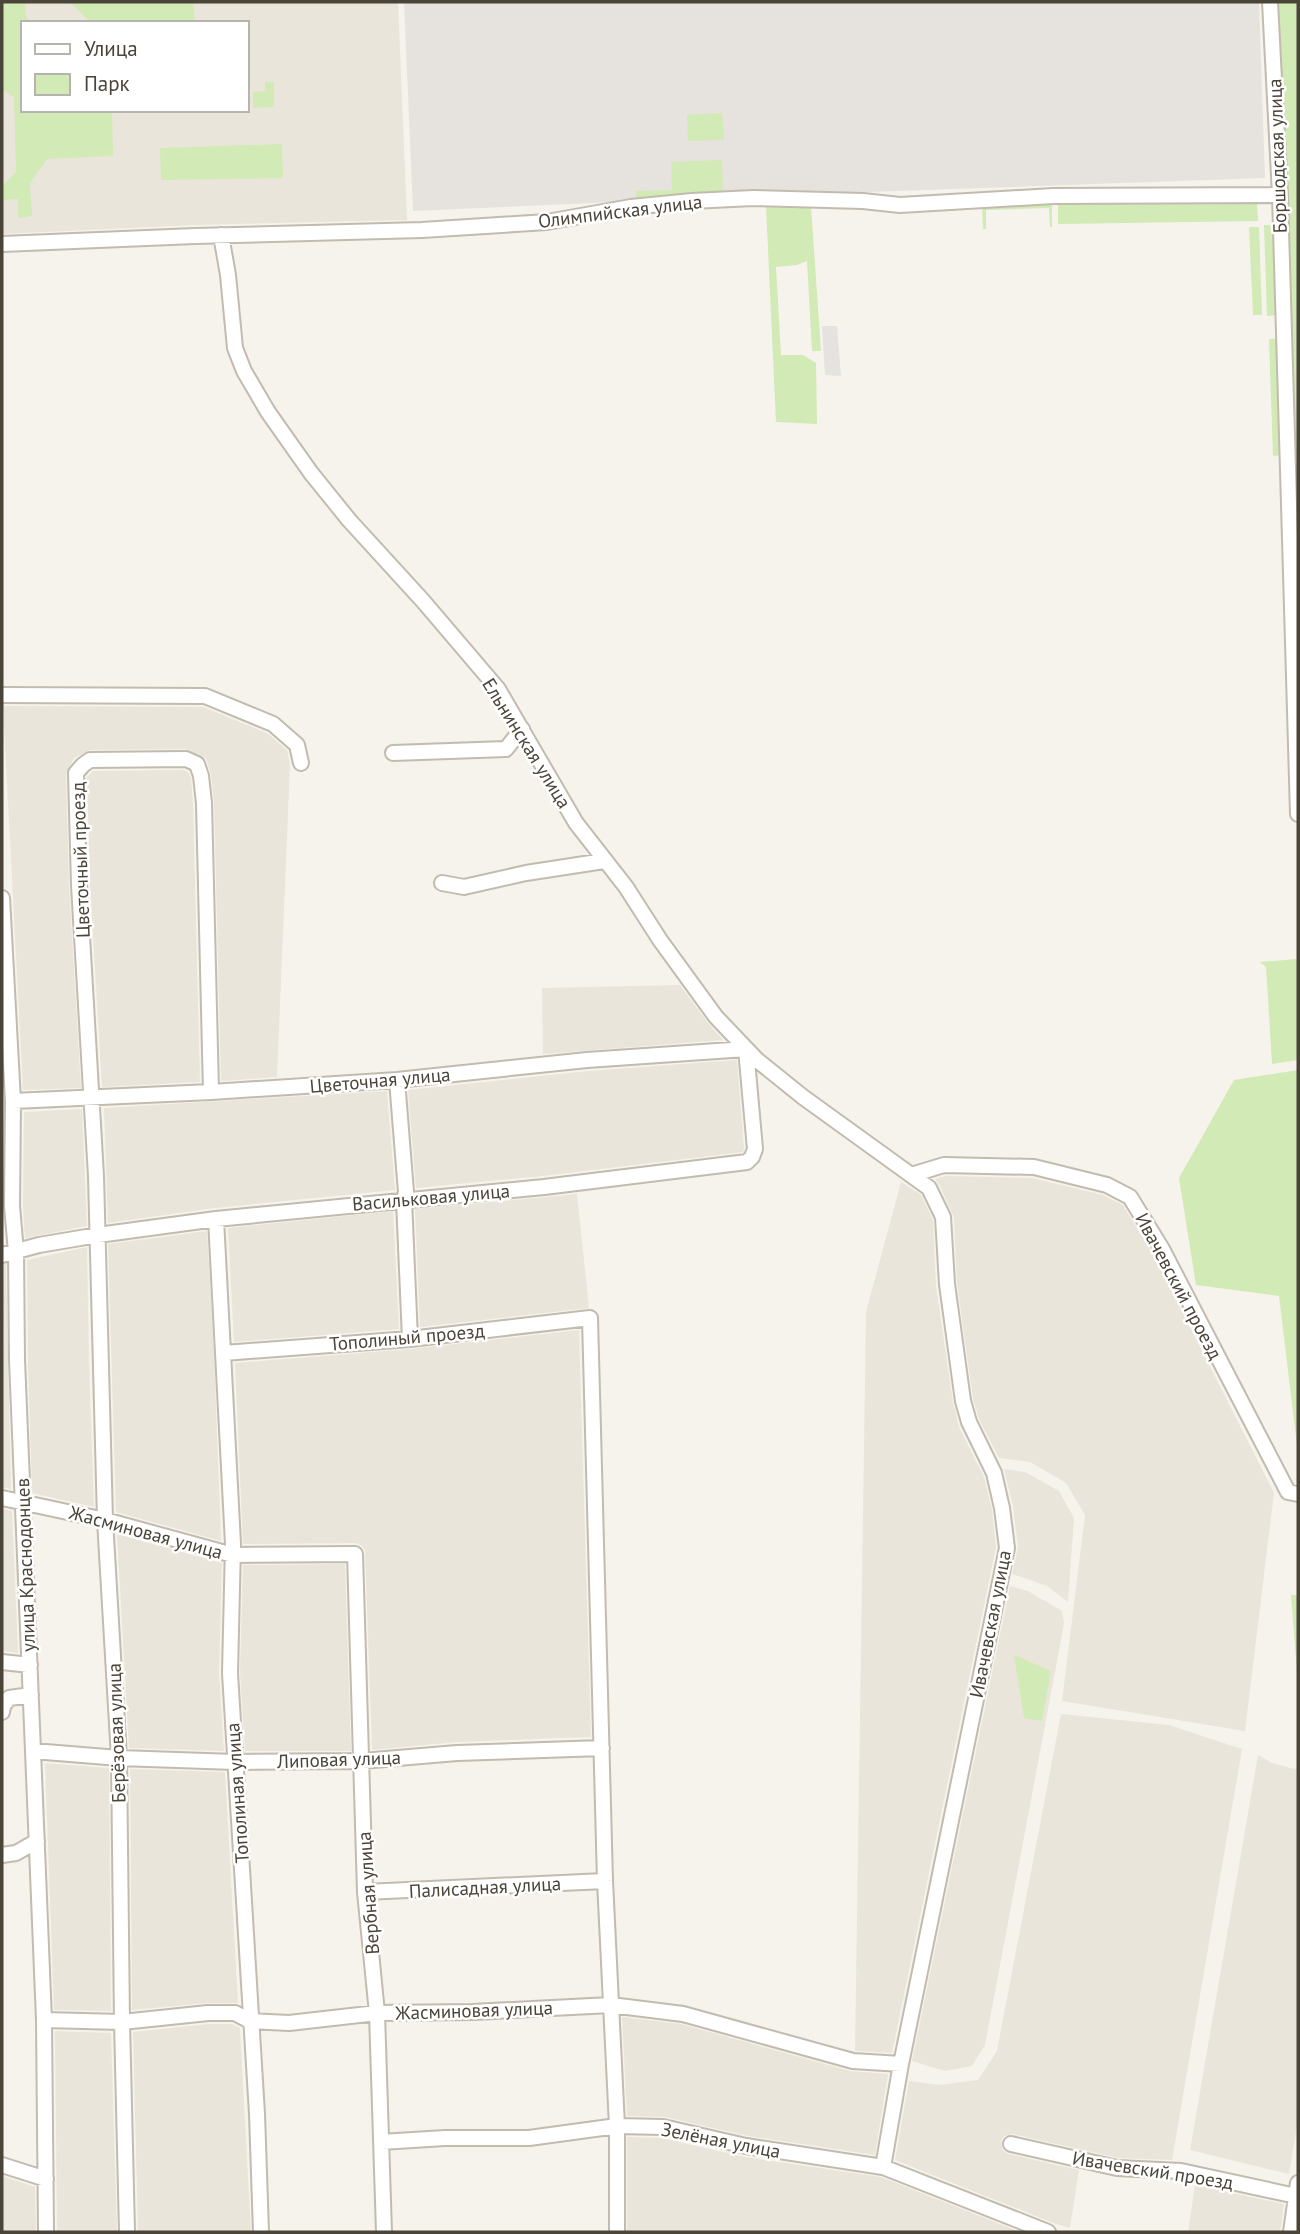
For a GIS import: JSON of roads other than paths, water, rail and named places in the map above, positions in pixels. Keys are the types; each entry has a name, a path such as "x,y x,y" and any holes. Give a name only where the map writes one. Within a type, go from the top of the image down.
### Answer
{"street":[{"name":"Боршодская улица","path":"1270,2 1280,195 1298,814"},
{"name":"Олимпийская улица","path":"2,244 422,230 547,222 631,207 692,201 765,199 863,201 900,205 1053,196 1280,195"},
{"name":"Ельнинская улица","path":"221,235 235,348 244,372 311,473 498,690 567,809 716,1017 746,1049 803,1097 929,1188"},
{"path":"2,695 205,696 273,724 297,745 301,763"},
{"path":"393,753 506,749 522,729"},
{"name":"Цветочный проезд","path":"98,1235 93,1098 79,885 76,773 90,760 186,759 197,764 204,803 211,1092"},
{"path":"442,883 464,887 526,873 604,861"},
{"name":"улица Краснодонцев","path":"2,898 13,1101 9,1253 30,1665 44,2020 46,2232"},
{"name":"Цветочная улица","path":"13,1101 397,1080 587,1060 746,1049"},
{"name":"Васильковая улица","path":"9,1253 98,1235 216,1219 544,1187 747,1162 755,1149 746,1049"},
{"path":"397,1080 406,1192 404,1199 410,1339"},
{"name":"Ивачевский проезд","path":"911,1175 944,1165 1034,1167 1107,1185 1130,1197 1162,1249 1288,1492 1298,1494"},
{"name":"Ивачевская улица","path":"883,2167 901,2064 1007,1548 995,1473 969,1422 963,1401 947,1284 943,1217 929,1188"},
{"name":"Тополиная улица","path":"216,1219 233,1555 230,1673 257,2114 261,2232"},
{"name":"Берёзовая улица","path":"98,1235 105,1520 119,1758 127,2232"},
{"name":"Тополиный проезд","path":"224,1353 410,1339 590,1318 602,1748"},
{"name":"Жасминовая улица","path":"2,1498 105,1520 233,1555 355,1554"},
{"name":"Вербная улица","path":"355,1554 365,1892 377,2013 384,2232"},
{"path":"2,1662 30,1665"},
{"path":"2,1712 9,1698 31,1695"},
{"path":"602,1748 605,1881 617,2126 617,2232"},
{"name":"Липовая улица","path":"33,1751 119,1758 235,1762 362,1761 457,1753 602,1748"},
{"path":"2,1854 16,1853 37,1841"},
{"name":"Палисадная улица","path":"365,1892 605,1881"},
{"name":"Жасминовая улица","path":"44,2020 122,2022 208,2013 235,2013 250,2021 289,2023 377,2013 473,2012 611,2005 683,2014 853,2061 901,2064"},
{"name":"Зелёная улица","path":"381,2142 445,2138 529,2138 617,2126 663,2127 746,2146 883,2167 1048,2232"},
{"name":"Ивачевский проезд","path":"1011,2144 1116,2168 1181,2171 1297,2189"},
{"path":"2,2165 46,2179"},
{"path":"1290,2232 1297,2189"}]}
